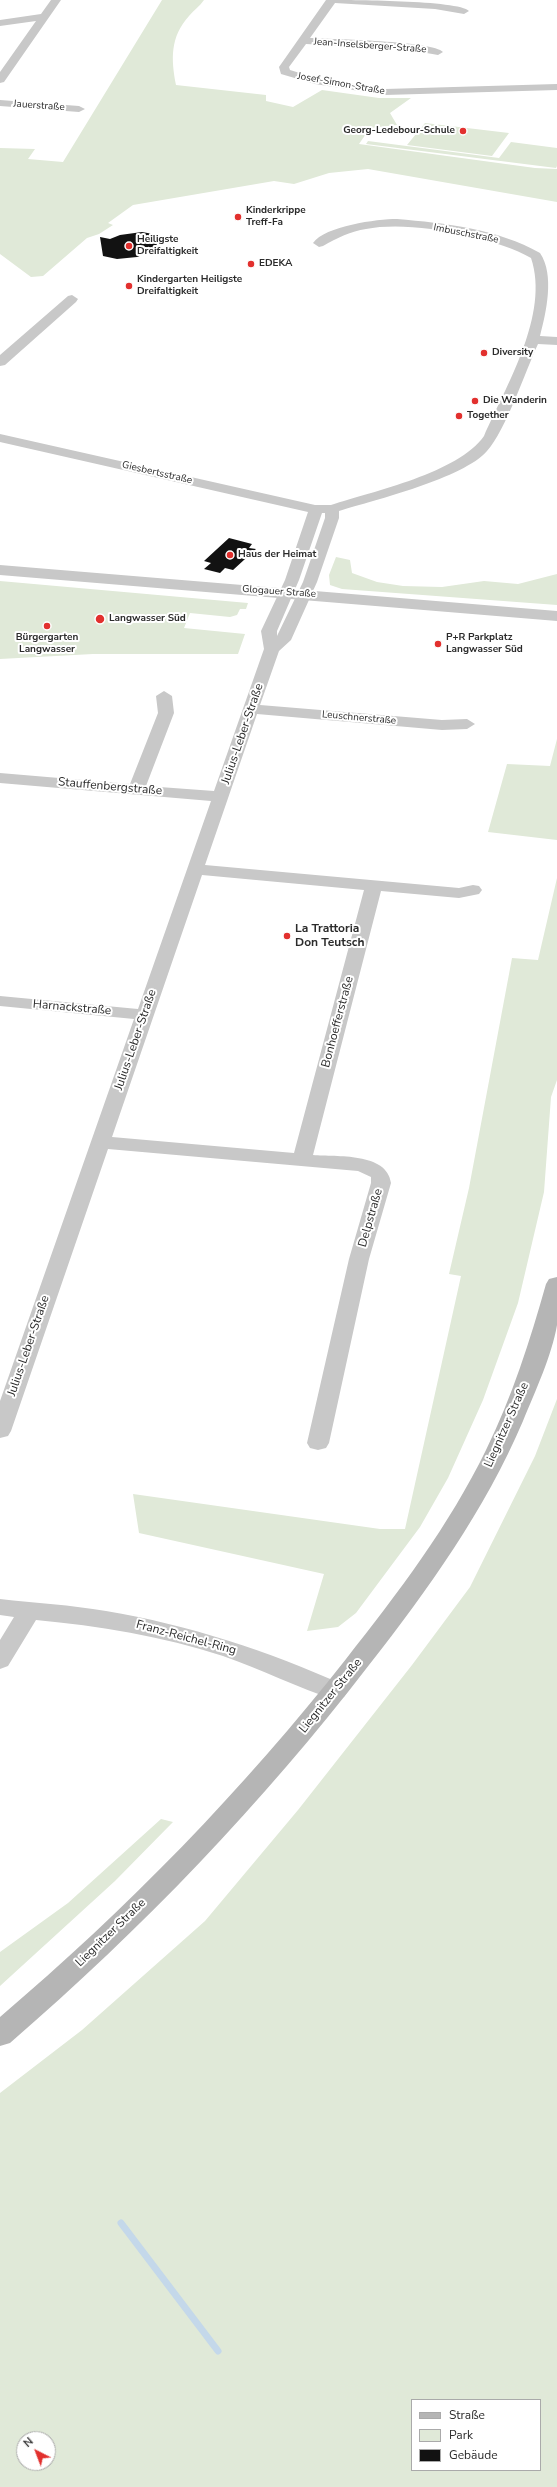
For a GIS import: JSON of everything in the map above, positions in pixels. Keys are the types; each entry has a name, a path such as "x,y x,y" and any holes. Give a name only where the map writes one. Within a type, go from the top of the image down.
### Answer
{"main road":[{"name":"Liegnitzer Straße","path":"0,2034 112,1934 223,1822 336,1692 434,1559 482,1479 522,1394 546,1327 557,1284"}],"street":[{"path":"0,80 56,0"},
{"path":"332,0 435,6 464,11"},
{"name":"Josef-Simon-Straße","path":"332,0 301,41 284,67 285,72 300,77 362,90 415,93 557,87"},
{"path":"0,23 44,17"},
{"name":"Jean-Inselsberger-Straße","path":"301,41 404,46 438,52"},
{"name":"Jauerstraße","path":"0,104 78,109"},
{"name":"Imbuschstraße","path":"315,508 332,509 445,472 465,461 482,449 491,436 534,336 540,268 536,256 523,248 500,241 403,223 376,224 353,228 319,243"},
{"path":"0,362 72,299"},
{"path":"534,336 557,334"},
{"path":"534,336 557,341"},
{"name":"Giesbertsstraße","path":"0,438 315,508"},
{"path":"285,592 292,580 309,531 315,508"},
{"path":"304,594 310,582 332,518 332,509"},
{"name":"Glogauer Straße","path":"0,570 285,592 557,616"},
{"name":"Julius-Leber-Straße","path":"272,650 269,631 285,592"},
{"name":"Julius-Leber-Straße","path":"0,1431 272,650 282,640 304,594"},
{"path":"136,789 166,713 164,696"},
{"name":"Leuschnerstraße","path":"251,709 442,725 467,724"},
{"name":"Stauffenbergstraße","path":"0,778 221,797"},
{"path":"196,869 459,892 473,890"},
{"name":"Bonhoefferstraße","path":"302,1160 374,885"},
{"name":"Harnackstraße","path":"0,1001 145,1015"},
{"name":"Delpstraße","path":"101,1142 361,1165 372,1169 380,1175 381,1183 359,1259 318,1443"},
{"name":"Franz-Reichel-Ring","path":"0,1607 29,1612 118,1621 166,1630 256,1657 336,1692"},
{"path":"0,1660 29,1612"}],"green space":[{"path":"162,0 204,0 183,24 175,40 173,66 176,85 266,95 266,101 293,107 322,90 379,98 411,98 390,113 397,125 370,128 359,144 535,168 557,169 557,202 368,169 329,173 294,184 274,181 133,205 108,223 113,225 99,234 87,238 43,276 31,277 0,254 0,148 35,149 28,159 63,162"},
{"path":"425,123 509,133 492,156 407,145"},
{"path":"368,141 499,158 511,142 557,148 557,166 556,168 366,144"},
{"path":"336,557 350,560 352,573 377,582 403,586 442,587 484,581 518,584 557,574 557,605 342,589 330,585 329,575"},
{"name":"Bürgergarten Langwasser","path":"0,581 248,603 246,609 240,609 237,615 230,617 190,613 184,628 245,634 238,654 93,654 0,659"},
{"path":"557,739 557,840 488,832 507,764 550,766"},
{"path":"557,878 557,1080 551,1097 544,1192 518,1303 483,1400 448,1478 420,1527 356,1613 338,1627 307,1631 324,1574 139,1533 133,1494 380,1529 405,1529 461,1276 449,1274 469,1188 512,958 538,960"},
{"path":"557,1399 557,2487 0,2487 0,2093 82,2030 205,1921 298,1810 412,1665 470,1587 535,1456"},
{"path":"161,1819 173,1822 115,1881 0,1986 0,1952 68,1903"}],"building":[{"name":"Heiligste Dreifaltigkeit","path":"142,232 153,234 158,243 150,252 137,257 117,259 103,256 100,237 110,239 120,235"},
{"name":"Haus der Heimat","path":"229,538 252,544 249,548 256,549 233,570 225,568 220,573 204,569 211,563 204,561"}],"waterway":[{"path":"121,2223 218,2351"}],"place":[{"name":"Georg-Ledebour-Schule","path":"463,131"},
{"name":"Kinderkrippe Treff-Fa","path":"238,217"},
{"name":"Heiligste Dreifaltigkeit","path":"129,246"},
{"name":"EDEKA","path":"251,264"},
{"name":"Kindergarten Heiligste Dreifaltigkeit","path":"129,286"},
{"name":"Diversity","path":"484,353"},
{"name":"Die Wanderin","path":"475,401"},
{"name":"Together","path":"459,416"},
{"name":"Haus der Heimat","path":"230,555"},
{"name":"Langwasser Süd","path":"100,619"},
{"name":"Bürgergarten Langwasser","path":"47,626"},
{"name":"P+R Parkplatz Langwasser Süd","path":"438,644"},
{"name":"La Trattoria Don Teutsch","path":"287,936"}]}
